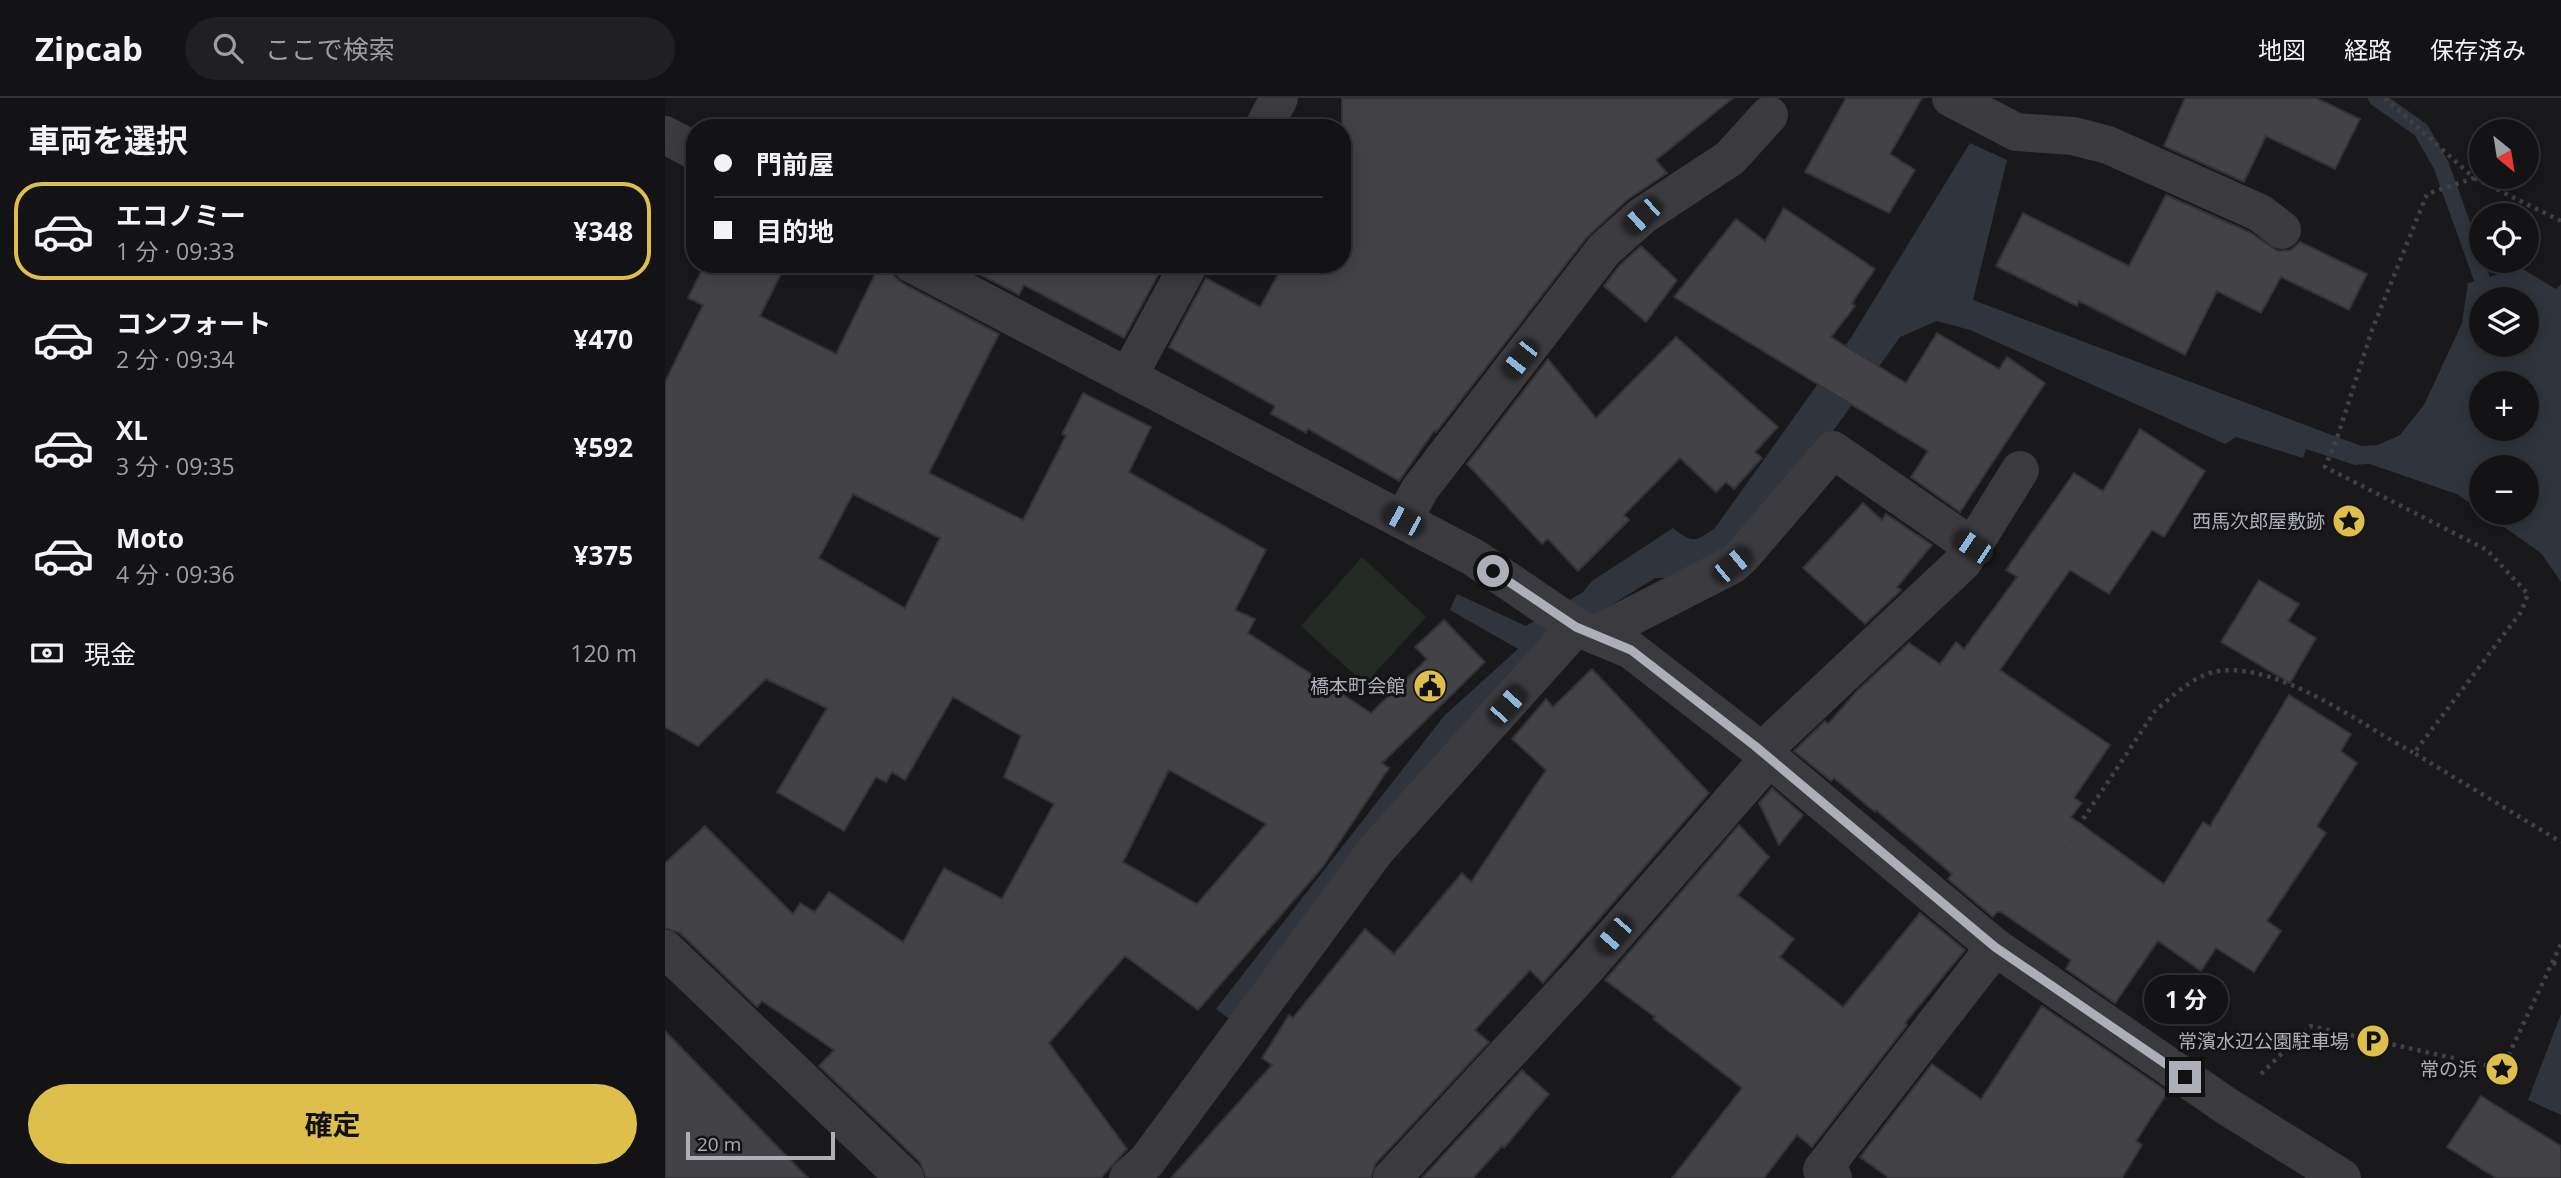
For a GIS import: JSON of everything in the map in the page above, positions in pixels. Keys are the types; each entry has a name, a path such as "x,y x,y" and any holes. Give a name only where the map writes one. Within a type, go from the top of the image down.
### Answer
{"street":[{"path":"1268,119 1279,98"},
{"path":"1951,98 2016,132 2073,136 2108,145 2260,213 2282,230"},
{"path":"1403,520 1420,489 1604,250 1642,216 1730,158 1769,115"},
{"path":"665,135 686,146"},
{"path":"929,273 1473,557 1585,631 1631,650 1765,755 1995,947 2228,1107 2341,1178"},
{"path":"1128,377 1184,273"},
{"path":"1128,1178 1147,1161 1376,850 1585,631 1732,565 1744,555 1833,450 1973,547"},
{"path":"1392,1178 1580,975 1765,755 1963,562 2020,470"},
{"path":"1824,1175 1995,947"},
{"path":"665,949 903,1177"}],"path":[{"path":"2385,98 2469,174"},
{"path":"2414,753 2521,612 2528,594 2487,550 2325,467 2372,330 2427,194 2469,180"},
{"path":"2496,189 2561,221"},
{"path":"1995,947 2155,711 2178,691 2216,671 2258,672 2316,698 2414,753 2561,842"},
{"path":"2228,1107 2310,1026 2502,1069 2561,944"},
{"path":"2553,963 2561,965"}],"shaded area":[{"path":"1970,143 2007,160 1973,300 2361,446 2378,445 2400,435 2424,405 2462,323 2468,283 2503,273 2529,273 2556,289 2561,284 2561,582 2541,553 2501,525 2539,525 2539,455 2469,455 2469,503 2420,468 2392,462 2355,465 2306,449 2303,458 2236,437 2225,444 1970,330 1937,321 1900,337 1831,434 1695,578 1655,578 1576,627 1235,1023 1216,1009 1444,716 1518,649 1450,610 1457,594 1526,626 1583,592 1592,581 1673,528 1685,537 1694,539 1715,528 1852,336"},
{"path":"1362,557 1426,617 1365,684 1301,626"},
{"path":"2561,1014 2561,1115 2528,1100"}],"building":[{"path":"1342,98 1733,98 1656,160 1667,173 1627,200 1587,237 1436,432 1434,431 1399,481 1308,429 1306,433 1271,414 1275,406 1169,347 1206,278 1260,307 1279,273 1351,273 1351,119 1342,119"},
{"path":"1846,98 1922,98 1890,154 1915,170 1889,213 1805,172"},
{"path":"2185,98 2316,98 2360,119 2335,169 2266,136 2244,182 2164,146"},
{"path":"2166,195 2249,232 2278,251 2291,250 2300,242 2367,274 2349,310 2281,277 2261,313 2217,291 2185,355 2079,301 2077,306 1996,266 2023,213 2129,266"},
{"path":"1784,208 1875,269 1852,303 1855,306 1831,337 1906,383 1937,333 1999,369 2007,357 2045,383 1960,512 1911,477 1928,451 1674,297 1736,219 1765,241"},
{"path":"1641,246 1677,280 1646,322 1604,286 1620,265"},
{"path":"700,273 782,273 760,316 836,354 876,273 892,273 902,283 999,334 929,473 1023,520 1066,436 1062,434 1083,393 1151,427 1129,472 1266,550 1235,610 1255,619 1248,633 1371,713 1427,659 1415,647 1444,620 1485,662 1382,763 1389,768 1322,868 1198,1010 1125,956 1049,1043 1127,1149 1101,1178 926,1178 920,1162 819,1066 834,1050 762,1001 757,1007 680,933 665,928 665,863 705,826 793,914 800,903 815,912 829,892 903,942 944,868 1002,899 1054,804 1004,777 1021,736 953,697 905,780 892,772 886,782 876,777 844,831 777,792 827,708 766,679 698,746 665,727 665,382 703,305 688,298","holes":["853,494 940,538 905,608 819,558","1169,770 1266,824 1197,904 1123,862"]},
{"path":"977,273 1159,273 1124,338 1024,285 1019,295"},
{"path":"1676,337 1778,427 1755,452 1762,458 1734,489 1726,482 1716,492 1680,458 1624,515 1629,520 1578,571 1548,539 1542,544 1467,464 1548,359 1596,418"},
{"path":"2140,429 2205,471 2164,537 2152,530 2109,594 2070,570 2000,670 2110,745 2074,798 2082,803 2071,817 2164,884 2203,822 2210,826 2289,695 2351,734 2341,751 2357,763 2317,826 2326,833 2267,921 2281,931 2254,972 2216,948 2201,971 2158,941 2115,1003 2066,969 2071,960 2001,912 1997,912 1993,917 1948,879 1952,874 1876,810 1875,812 1834,778 1831,781 1794,751 1825,721 1828,724 1858,690 1909,643 1940,664 1956,642 1964,649 2017,577 2006,570 2074,473 2103,491"},
{"path":"1863,503 1882,520 1886,514 1932,545 1897,587 1901,590 1865,624 1803,568"},
{"path":"2259,580 2299,604 2288,621 2316,638 2290,683 2221,642"},
{"path":"1592,669 1709,793 1543,983 1530,970 1475,1030 1489,1042 1376,1163 1371,1178 1171,1178 1272,1065 1262,1058 1289,1015 1293,1018 1365,929 1394,954 1462,873 1471,882 1546,770 1512,739 1546,699 1553,707"},
{"path":"1772,788 1803,815 1779,845 1759,803"},
{"path":"1739,825 1769,857 1738,895 1794,939 1780,957 1843,1007 1920,913 1965,950 1905,1023 1907,1025 1812,1147 1797,1135 1764,1178 1672,1178 1742,1088 1605,980"},
{"path":"2042,1006 2168,1092 2136,1141 2142,1145 2122,1178 1889,1178 1860,1157 1932,1064 1981,1099"},
{"path":"665,1031 808,1178 665,1178"},
{"path":"1522,1070 1549,1094 1504,1148 1502,1146 1473,1178 1422,1178"},
{"path":"2481,1096 2561,1146 2561,1178 2496,1178 2447,1147"}],"waterway":[{"path":"2376,98 2421,130 2441,165 2483,282"},
{"path":"2368,455 2469,490"}],"place":[{"name":"西馬次郎屋敷跡","path":"2349,521"},
{"name":"橋本町会館","path":"1430,686"},
{"name":"常濱水辺公園駐車場","path":"2373,1041"},
{"name":"常の浜","path":"2502,1069"}],"route":[{"path":"1493,571 1576,627 1631,650 1755,746 1995,947 2185,1077"}]}
